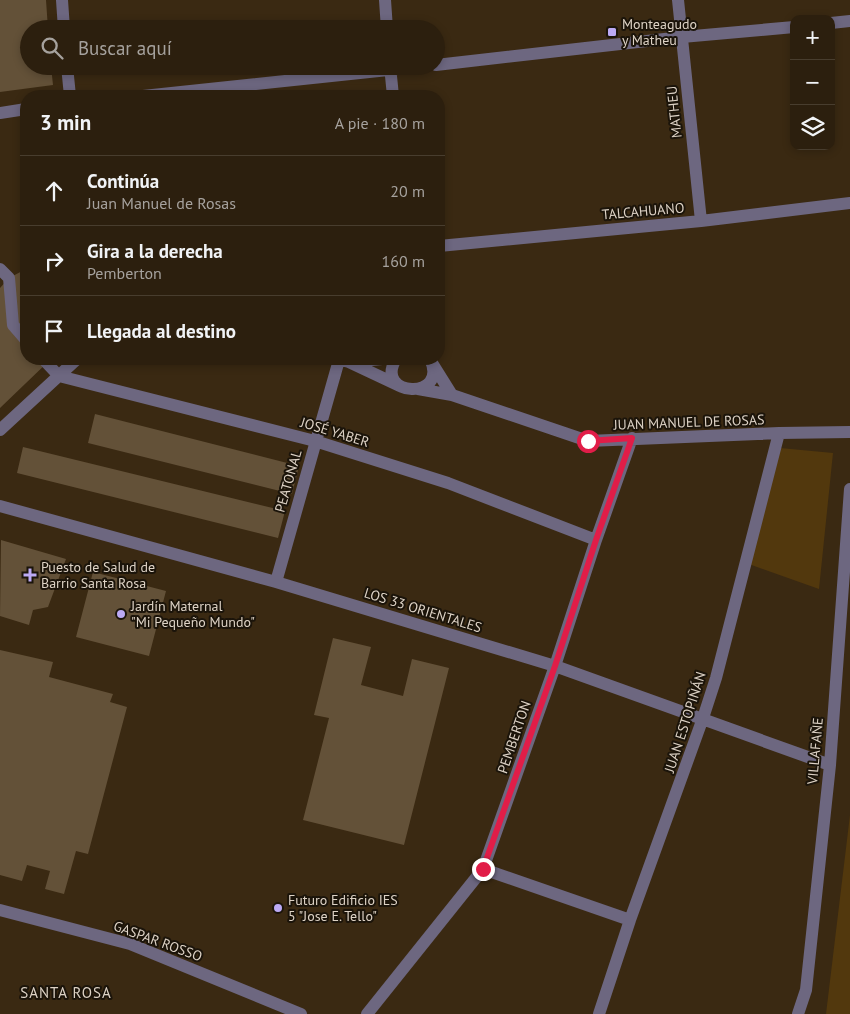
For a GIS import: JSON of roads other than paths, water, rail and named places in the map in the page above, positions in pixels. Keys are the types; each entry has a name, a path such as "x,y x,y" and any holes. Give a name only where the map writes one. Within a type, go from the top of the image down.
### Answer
{"street":[{"path":"62,0 63,20"},
{"path":"385,0 386,20"},
{"name":"MATHEU","path":"678,0 701,221"},
{"path":"835,23 850,21"},
{"path":"445,64 682,37 790,27"},
{"path":"68,75 69,90"},
{"path":"196,90 328,75"},
{"path":"391,75 392,90"},
{"path":"0,113 20,110"},
{"name":"TALCAHUANO","path":"445,245 701,221 850,203"},
{"path":"0,269 9,278 13,325 20,333"},
{"path":"49,365 59,376"},
{"path":"0,430 71,365"},
{"name":"PEATONAL","path":"276,582 315,441 339,365"},
{"path":"352,365 400,386"},
{"path":"394,365 393,376 400,386"},
{"path":"418,389 425,386 429,381 432,375 431,365"},
{"path":"433,365 452,395"},
{"name":"JOSÉ YABER","path":"59,376 315,441 448,483 596,540"},
{"name":"JUAN MANUEL DE ROSAS","path":"400,386 406,389 418,389 452,395 588,441 850,432"},
{"name":"JUAN ESTOPIÑÁN","path":"599,1014 630,920 716,678 779,433"},
{"name":"PEMBERTON","path":"366,1014 483,869 555,666 632,438"},
{"name":"VILLAFAÑE","path":"798,1014 806,990 830,765 850,489"},
{"name":"LOS 33 ORIENTALES","path":"0,506 276,582 555,666 830,765"},
{"path":"483,869 630,920"},
{"name":"GASPAR ROSSO","path":"0,910 130,944 301,1014"}],"place":[{"name":"Monteagudo y Matheu","path":"612,32"},
{"name":"Puesto de Salud de Barrio Santa Rosa","path":"30,575"},
{"name":"Jardín Maternal \"Mi Pequeño Mundo\"","path":"121,614"},
{"name":"Futuro Edificio IES 5 \"Jose E. Tello\"","path":"278,908"}],"district":[{"name":"SANTA ROSA","path":"66,993"}]}
